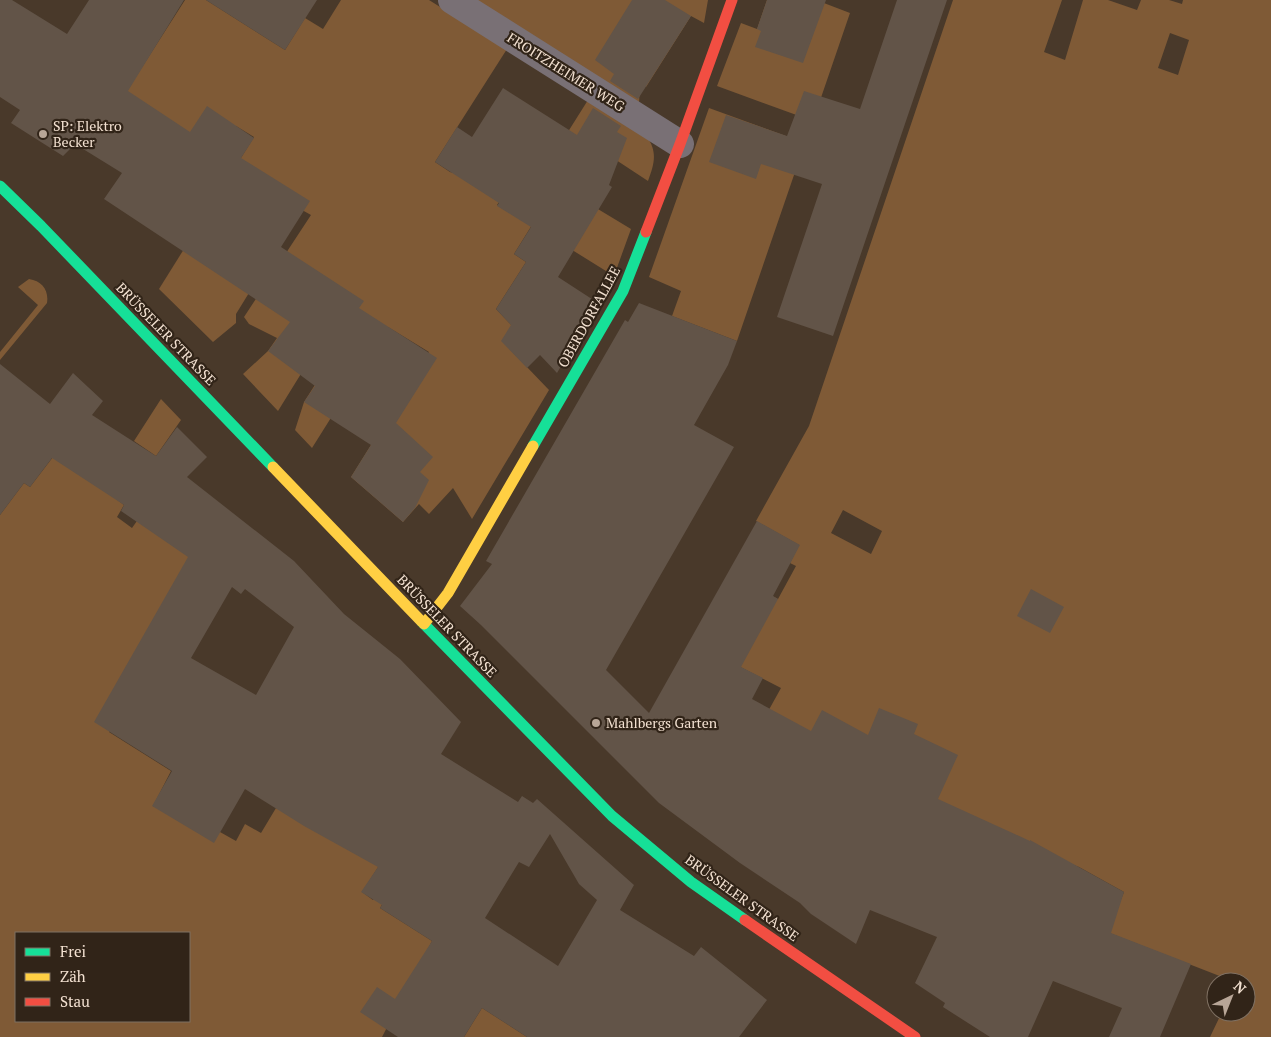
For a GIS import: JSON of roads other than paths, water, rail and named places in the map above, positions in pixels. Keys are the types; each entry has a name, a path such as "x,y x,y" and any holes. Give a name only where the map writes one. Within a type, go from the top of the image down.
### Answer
{"street":[{"name":"FROITZHEIMER WEG","path":"452,0 680,144"},
{"name":"OBERDORFALLEE","path":"424,624 448,593 623,291 680,144 732,0"},
{"name":"BRÜSSELER STRASSE","path":"0,186 47,232 587,791 631,832 691,882 915,1037"}],"place":[{"name":"SP: Elektro Becker","path":"43,134"},
{"name":"Mahlbergs Garten","path":"596,723"}]}
